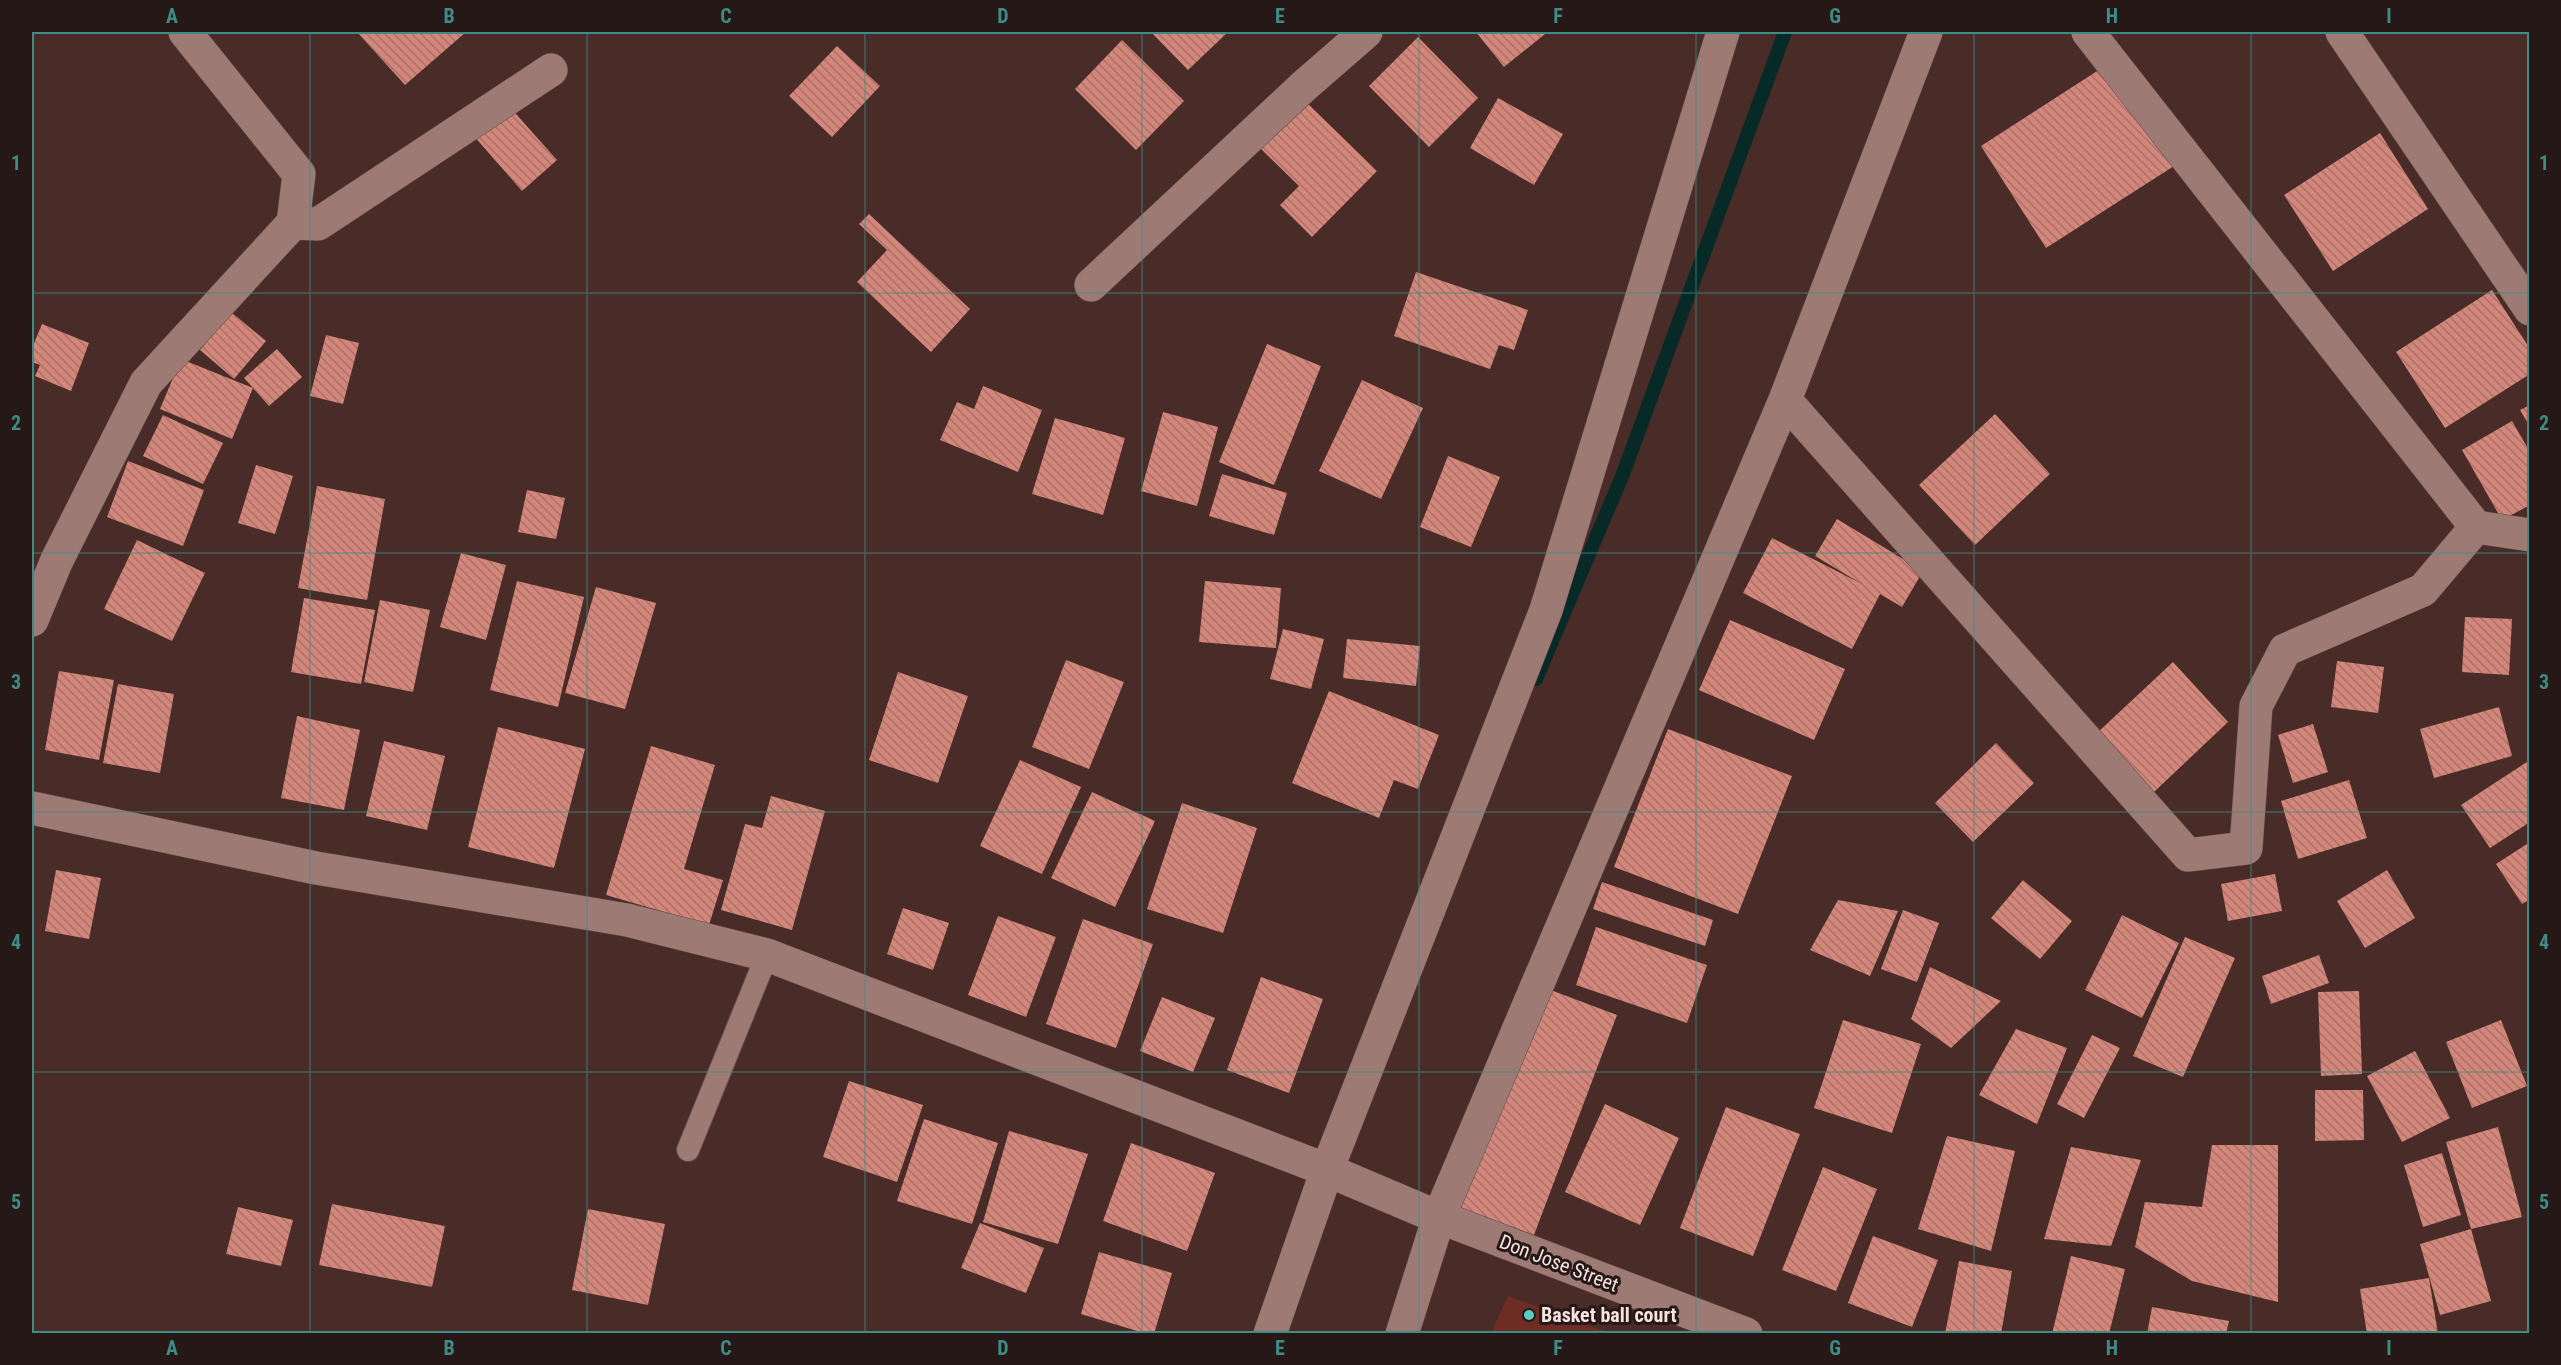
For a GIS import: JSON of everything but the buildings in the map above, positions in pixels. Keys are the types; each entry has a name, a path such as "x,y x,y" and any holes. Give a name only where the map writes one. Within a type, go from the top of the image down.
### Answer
{"street":[{"path":"32,620 57,560 146,383 293,223 299,174 185,32"},
{"path":"1091,285 1304,86 1366,32"},
{"path":"1270,1334 1330,1171 1546,610 1723,32"},
{"path":"1402,1334 1433,1215 1785,400 1926,32"},
{"path":"2088,32 2476,527 2529,535"},
{"path":"2342,32 2529,309"},
{"path":"293,223 318,224 551,70"},
{"path":"1785,400 2188,855 2246,848 2256,706 2285,650 2423,590 2476,527"},
{"name":"Don Jose Street","path":"32,808 316,868 627,920 767,955 1330,1171 1433,1215 1746,1334"}],"lane":[{"path":"688,1150 767,955"}],"shaded area":[{"name":"Basket ball court","path":"1508,1296 1609,1333 1491,1333"}],"waterway":[{"path":"1536,679 1623,474 1785,32"}],"place":[{"name":"Basket ball court","path":"1529,1315"}]}
